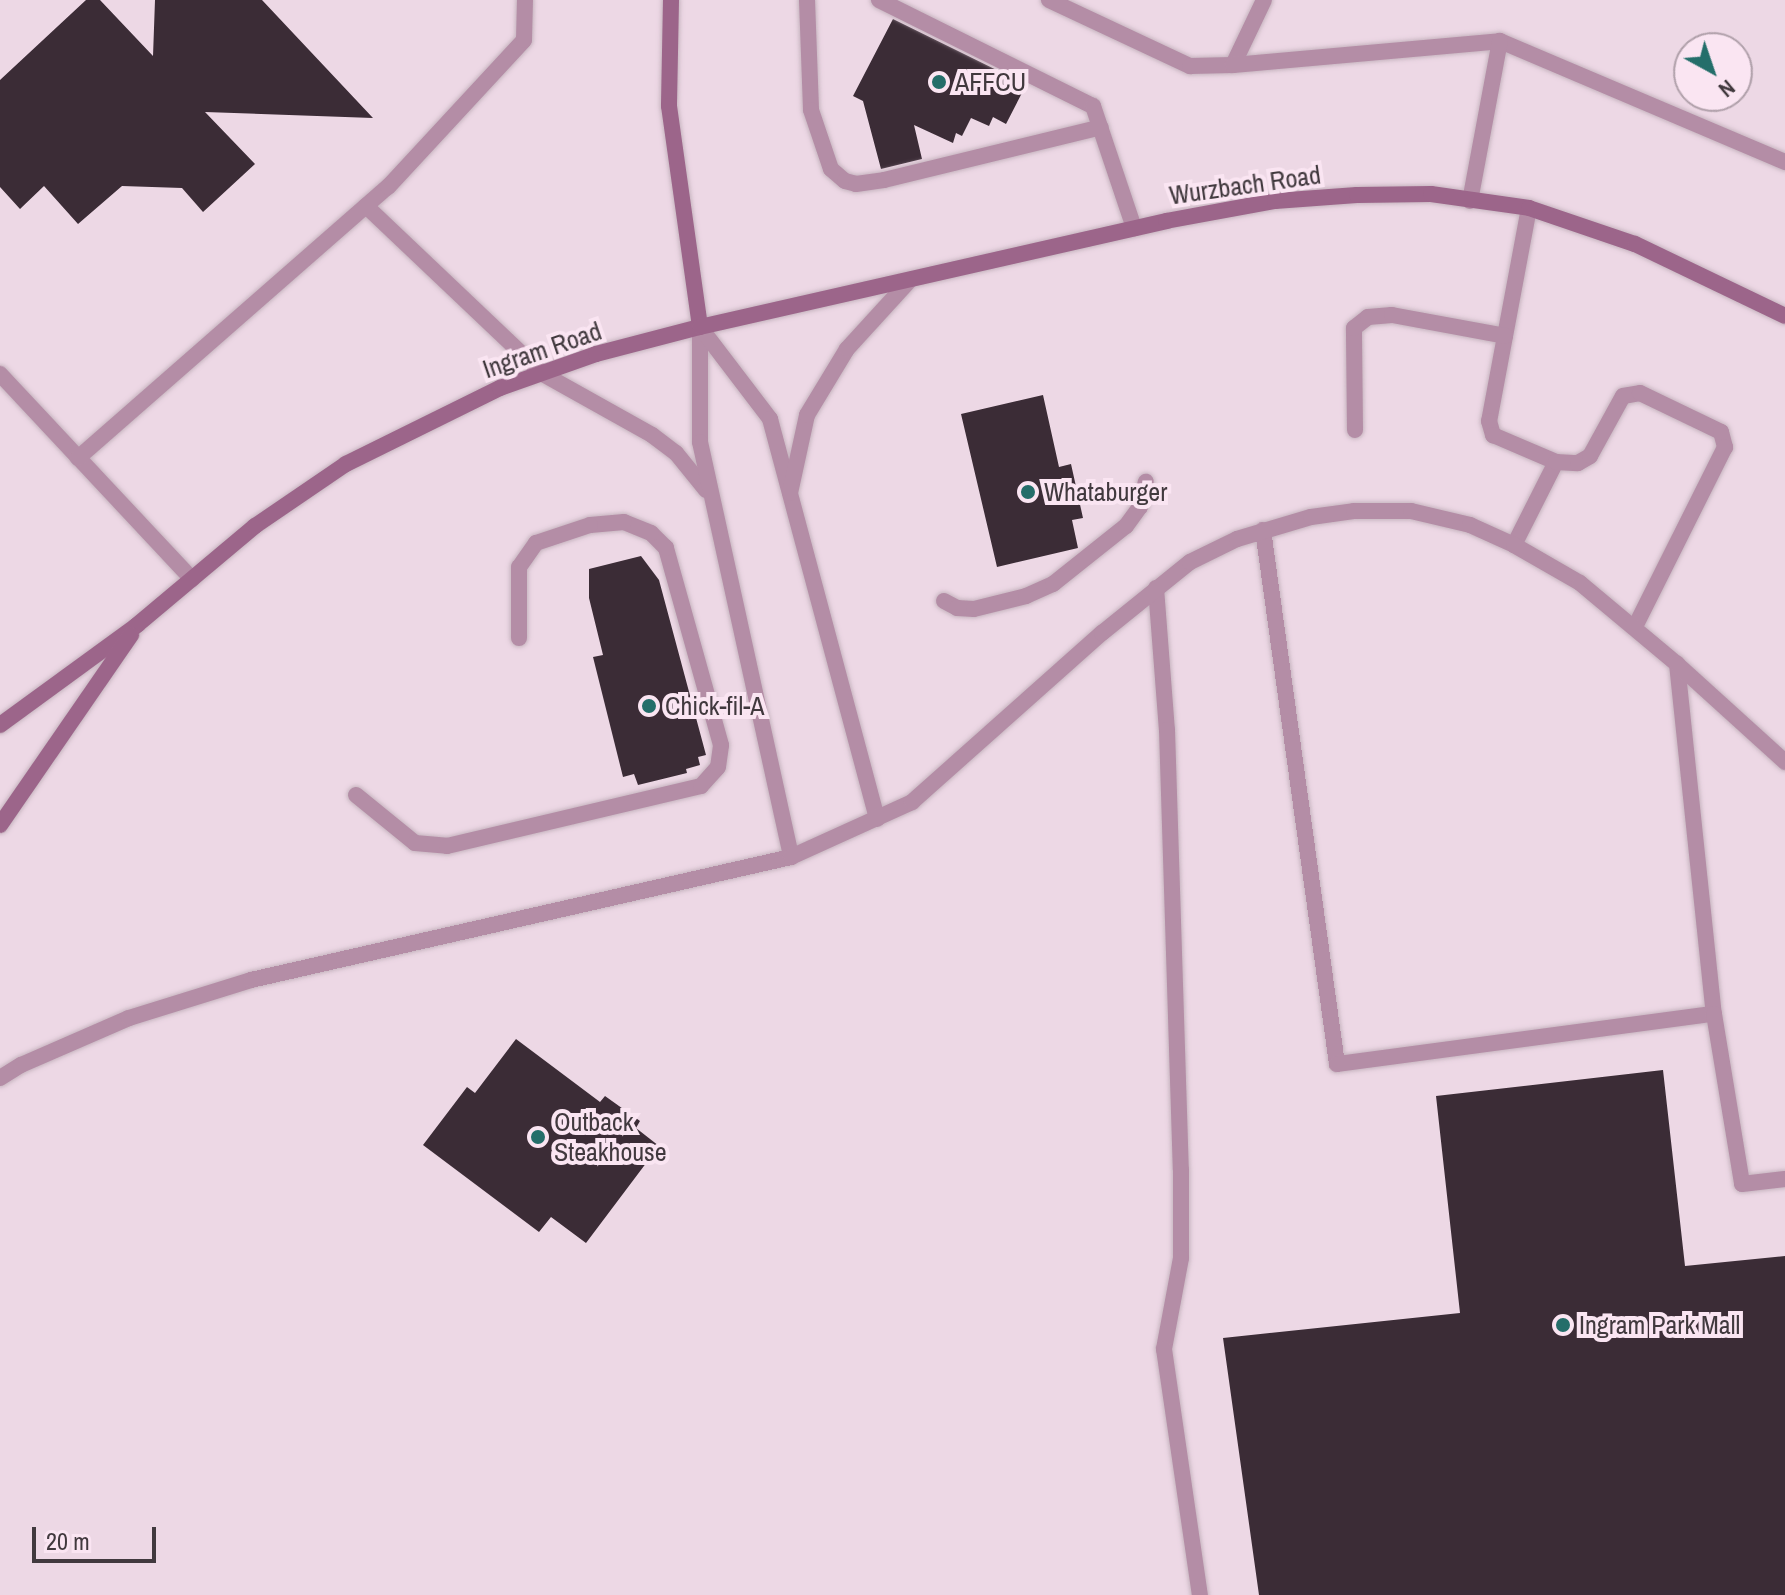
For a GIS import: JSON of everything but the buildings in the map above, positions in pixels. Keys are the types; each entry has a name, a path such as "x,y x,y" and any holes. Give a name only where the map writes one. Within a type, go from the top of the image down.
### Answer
{"main road":[{"path":"671,0 669,106 700,327"},
{"name":"Wurzbach Road","path":"700,327 1134,228 1275,201 1431,194 1529,208 1635,244 1785,316"},
{"name":"Ingram Road","path":"0,725 137,625 255,526 346,464 487,394 596,354 700,327"},
{"name":"Ingram Road","path":"0,825 137,625"}],"lane":[{"path":"78,458 366,206 524,40 525,0"},
{"path":"807,0 811,110 831,169 845,181 856,184 884,180 1101,127"},
{"path":"879,0 1093,106 1134,228"},
{"path":"1049,0 1190,66 1233,65 1500,41 1785,162"},
{"path":"1233,65 1264,0"},
{"path":"1470,201 1500,41"},
{"path":"366,206 543,374 676,453 694,472 713,502"},
{"path":"1529,208 1489,421 1493,435 1556,462 1578,463 1590,456 1623,396 1640,393 1721,432 1725,447 1635,627"},
{"path":"788,498 807,415 847,349 910,280"},
{"path":"1355,430 1354,328 1368,317 1392,315 1505,336"},
{"path":"700,327 770,419 788,498 877,819"},
{"path":"700,327 700,442 791,857"},
{"path":"0,374 192,579"},
{"path":"1514,545 1556,462"},
{"path":"944,601 957,608 974,609 1026,596 1053,584 1126,526 1140,507 1146,482"},
{"path":"0,1078 21,1065 129,1018 251,980 791,857 912,802 1156,588 1190,562 1263,530 1311,517 1354,511 1411,511 1470,525 1514,545 1580,583 1635,627 1785,762"},
{"path":"356,795 415,843 447,846 701,786 718,767 721,745 666,548 651,533 624,522 590,525 536,543 519,567 519,638"},
{"path":"1263,530 1337,1064 1714,1014"},
{"path":"1156,588 1167,730 1181,1185 1181,1258 1164,1349 1200,1595"},
{"path":"1677,664 1714,1014 1742,1184 1785,1179"}],"place":[{"name":"AFFCU","path":"939,82"},
{"name":"Whataburger","path":"1028,492"},
{"name":"Chick-fil-A","path":"649,706"},
{"name":"Outback Steakhouse","path":"538,1137"},
{"name":"Ingram Park Mall","path":"1563,1325"}]}
